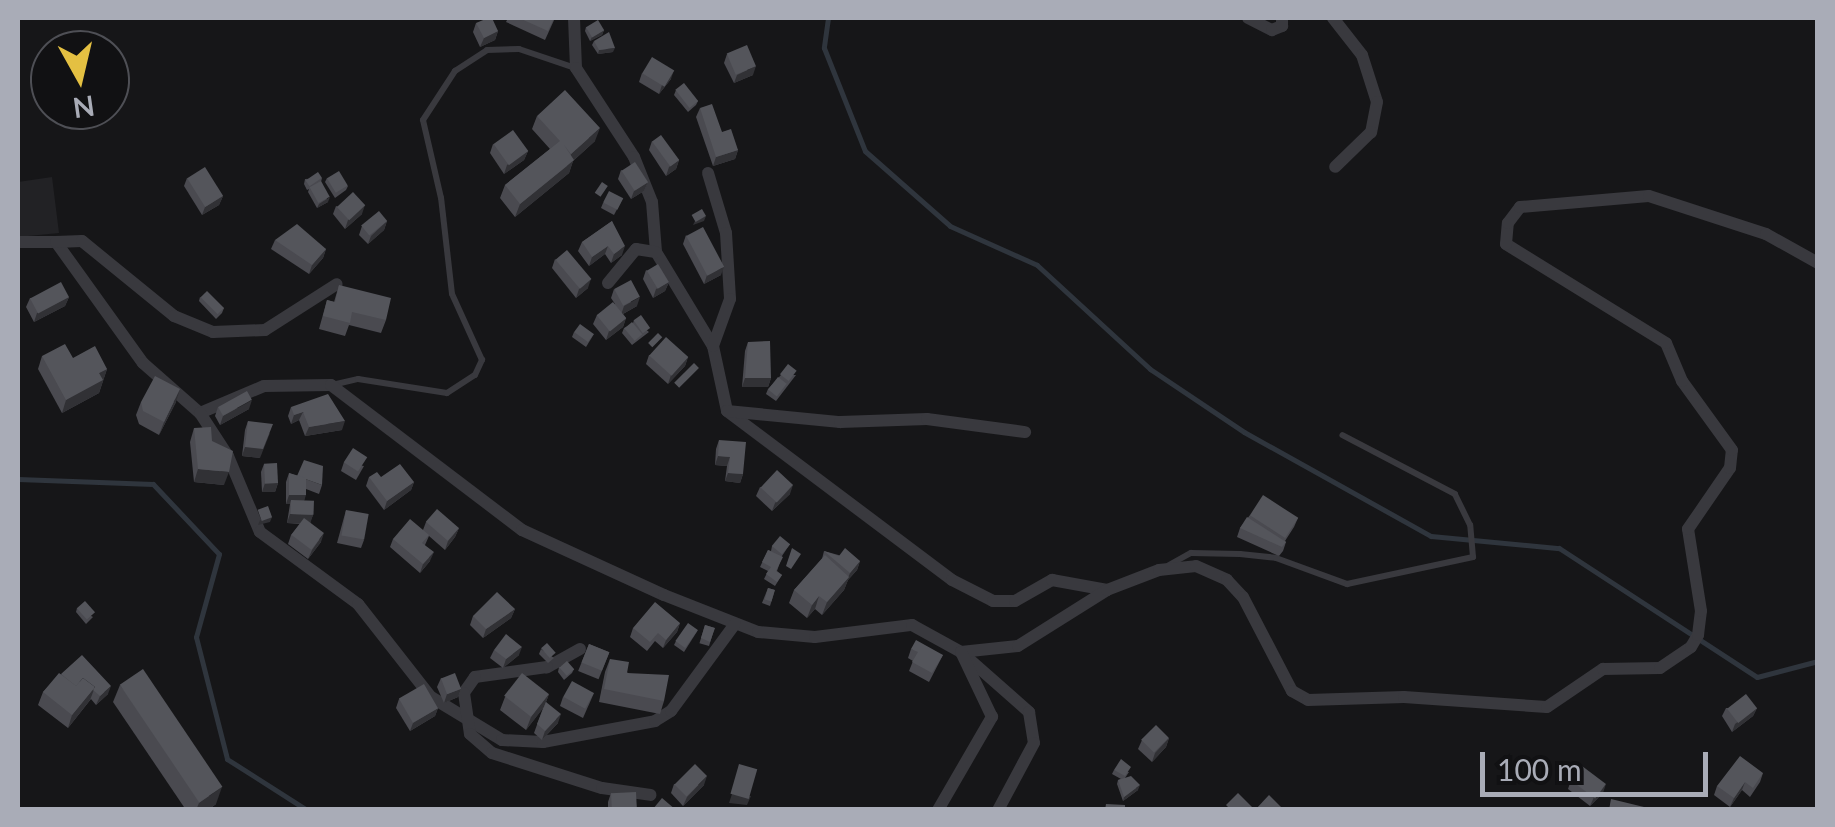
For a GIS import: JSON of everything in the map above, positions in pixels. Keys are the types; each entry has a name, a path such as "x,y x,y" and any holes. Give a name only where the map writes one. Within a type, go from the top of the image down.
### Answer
{"street":[{"path":"574,18 576,68 634,157 652,202 656,252 713,346 727,411 952,580 993,601 1014,601 1052,580 1106,590"},
{"path":"1248,18 1272,30 1282,26 1282,18"},
{"path":"1333,18 1362,55 1378,102 1371,132 1334,168"},
{"path":"708,174 726,233 730,299 713,346"},
{"path":"960,652 1018,646 1106,590 1159,570 1196,566 1227,580 1249,606 1292,691 1308,700 1404,697 1547,708 1603,669 1660,668 1694,641 1701,611 1688,529 1730,468 1732,450 1678,375 1666,343 1506,244 1508,223 1520,207 1648,196 1766,234 1818,263"},
{"path":"18,242 82,241 174,316 214,332 264,330 337,284"},
{"path":"56,242 143,363 200,414 228,456 260,532 358,604 431,697 466,723 502,740 544,742 655,722 671,711 735,624"},
{"path":"608,282 636,249 656,252"},
{"path":"200,414 264,386 331,385 522,530 735,624 814,636 912,625 960,652 1029,712 1034,743 998,810"},
{"path":"727,411 840,422 927,419 1025,432"},
{"path":"580,649 546,666 475,678 464,693 466,723 478,744 492,753 602,788 652,795"},
{"path":"937,809 990,727 988,706 960,652"}],"lane":[{"path":"331,385 358,379 447,394 475,376 482,360 452,294 442,198 424,120 455,71 487,50 519,49 576,68"},
{"path":"1159,570 1191,553 1240,554 1276,558 1347,584 1463,560 1476,546 1456,494 1443,484 1375,457 1342,435"}],"shaded area":[{"path":"52,177 59,233 18,237 18,182"}],"building":[{"path":"492,18 498,31 484,38 476,23"},
{"path":"519,18 554,18 548,31"},
{"path":"598,20 604,30 592,37 586,27"},
{"path":"609,32 615,48 599,50 594,41"},
{"path":"747,45 756,66 736,75 727,54"},
{"path":"652,57 674,70 665,87 642,73"},
{"path":"684,83 698,101 689,108 675,90"},
{"path":"565,90 600,128 571,154 564,145 574,160 520,204 505,185 560,141 537,116"},
{"path":"712,104 722,132 731,129 738,150 716,157 700,108"},
{"path":"513,130 528,151 509,165 494,144"},
{"path":"661,135 679,160 670,167 652,141"},
{"path":"635,162 648,182 635,191 622,171"},
{"path":"205,167 223,196 205,207 187,178"},
{"path":"339,171 348,186 336,193 327,178"},
{"path":"318,172 322,178 309,186 306,180"},
{"path":"321,181 330,197 318,203 310,187"},
{"path":"602,182 608,186 601,197 595,193"},
{"path":"609,191 623,198 617,210 603,203"},
{"path":"353,192 365,205 349,220 337,207"},
{"path":"702,209 706,216 696,222 692,215"},
{"path":"379,211 387,221 369,236 361,225"},
{"path":"612,221 625,246 614,254 608,246 592,257 582,242"},
{"path":"297,224 326,249 312,265 275,240"},
{"path":"703,227 724,267 707,276 686,236"},
{"path":"567,250 591,279 580,289 556,260"},
{"path":"658,264 669,282 658,289 647,271"},
{"path":"631,280 640,297 623,306 614,289"},
{"path":"61,282 69,297 38,313 30,298"},
{"path":"339,285 391,298 386,320 352,312 350,323 323,316 327,300 335,302"},
{"path":"207,291 224,308 218,314 201,297"},
{"path":"613,302 626,318 610,332 597,315"},
{"path":"641,315 650,328 643,333 634,320"},
{"path":"632,322 642,334 635,341 624,328"},
{"path":"580,324 594,334 588,342 574,332"},
{"path":"658,333 662,337 652,347 648,343"},
{"path":"666,337 688,357 672,376 649,356"},
{"path":"770,341 771,378 745,378 748,342"},
{"path":"65,344 73,358 95,346 107,369 99,373 103,380 66,400 42,356"},
{"path":"694,363 699,368 679,388 674,383"},
{"path":"788,364 797,371 789,381 780,374"},
{"path":"155,376 180,389 164,422 143,411 141,402"},
{"path":"778,377 787,384 777,396 768,390"},
{"path":"247,391 252,400 223,416 218,407"},
{"path":"328,394 345,421 309,427 303,412 294,415 291,407"},
{"path":"248,421 273,424 263,449 245,447"},
{"path":"211,427 212,441 233,451 229,472 198,469 194,428"},
{"path":"719,440 746,442 743,474 728,473 730,457 718,456"},
{"path":"353,448 367,457 358,472 344,462"},
{"path":"304,460 323,466 322,485 297,476"},
{"path":"277,463 278,483 265,484 264,464"},
{"path":"400,464 414,482 387,501 369,477 377,472 381,477"},
{"path":"777,470 793,485 777,503 761,488"},
{"path":"289,473 306,478 306,495 289,495"},
{"path":"1263,495 1298,518 1285,538 1250,515"},
{"path":"291,500 314,501 313,515 291,514"},
{"path":"268,506 272,517 262,521 258,510"},
{"path":"437,509 459,528 448,541 426,522"},
{"path":"346,510 369,514 364,540 341,536"},
{"path":"1247,517 1286,542 1282,547 1240,528"},
{"path":"304,518 324,533 311,550 291,535"},
{"path":"410,519 429,535 422,543 434,552 423,564 393,539"},
{"path":"780,536 790,544 782,554 772,546"},
{"path":"792,548 801,554 791,569 786,566"},
{"path":"845,548 860,561 850,573 824,551 839,556"},
{"path":"768,550 783,557 776,571 782,575 777,582 766,574 771,567 762,562"},
{"path":"825,555 849,577 827,602 819,596 812,605 794,590"},
{"path":"768,588 775,590 771,601 765,600"},
{"path":"497,592 515,609 486,629 473,616"},
{"path":"85,601 95,612 87,620 77,608"},
{"path":"655,602 680,623 666,640 658,633 650,642 633,628"},
{"path":"688,623 698,630 685,648 675,641"},
{"path":"705,625 715,628 710,642 701,638"},
{"path":"506,634 522,647 506,659 494,650"},
{"path":"916,640 943,655 932,673 912,662 918,652 911,649"},
{"path":"547,643 556,653 550,658 541,648"},
{"path":"589,644 609,652 602,671 582,663"},
{"path":"82,655 111,686 100,696 83,678 76,686 61,674"},
{"path":"610,659 629,662 627,673 669,675 664,701 604,689"},
{"path":"567,661 574,669 567,676 559,668"},
{"path":"143,669 222,787 199,802 120,685"},
{"path":"59,673 76,686 83,678 95,687 72,715 43,692"},
{"path":"455,673 461,689 447,694 441,678"},
{"path":"522,673 549,694 531,717 504,696"},
{"path":"572,681 594,693 585,709 563,697"},
{"path":"424,684 438,708 413,723 399,698"},
{"path":"1746,694 1757,708 1738,723 1727,709"},
{"path":"546,702 561,714 545,731 537,724"},
{"path":"1156,725 1169,738 1154,753 1141,740"},
{"path":"1740,756 1763,773 1753,788 1745,782 1734,798 1717,786"},
{"path":"1121,759 1131,767 1125,776 1114,770"},
{"path":"695,764 707,776 687,797 674,785"},
{"path":"739,764 757,769 749,799 730,794"},
{"path":"1582,766 1606,784 1595,798 1571,780"},
{"path":"1131,776 1140,785 1124,797 1118,780"},
{"path":"636,792 637,810 612,810 611,793"},
{"path":"1238,793 1255,810 1231,810 1226,805"},
{"path":"1269,795 1284,810 1255,810"},
{"path":"662,798 676,810 653,809"},
{"path":"1611,799 1644,807 1644,810 1609,810"},
{"path":"1106,804 1125,805 1125,810 1105,810"}],"waterway":[{"path":"828,18 824,48 865,151 950,226 1037,265 1150,369 1244,432 1431,536 1559,548 1757,677 1818,661"},
{"path":"18,479 153,484 219,554 196,637 227,759 307,810"}]}
